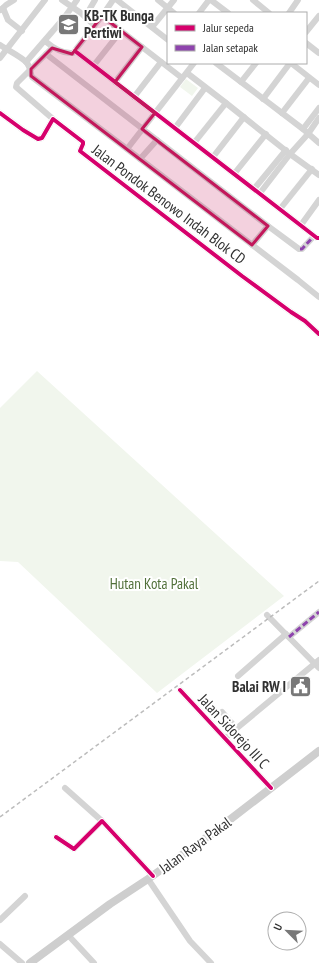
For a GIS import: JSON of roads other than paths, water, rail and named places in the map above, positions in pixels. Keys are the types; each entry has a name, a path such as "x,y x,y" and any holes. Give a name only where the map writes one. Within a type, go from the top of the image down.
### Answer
{"main road":[{"name":"Jalan Raya Pakal","path":"30,963 110,904 150,878 210,835 319,751"}],"street":[{"path":"14,0 1,10 8,20 22,31"},
{"path":"0,58 45,0"},
{"path":"62,0 94,25"},
{"path":"26,62 78,0"},
{"path":"85,17 95,0"},
{"path":"45,41 52,48 73,53 113,0"},
{"path":"117,0 167,39"},
{"path":"158,0 173,12"},
{"path":"152,27 174,0"},
{"path":"200,12 210,0 227,12"},
{"path":"252,0 262,3 268,12"},
{"path":"289,12 298,0"},
{"path":"102,16 182,78"},
{"path":"307,31 319,16"},
{"path":"94,65 121,31"},
{"path":"307,44 319,53"},
{"path":"0,45 26,62 31,69 32,78 127,149 319,298"},
{"path":"115,82 142,47"},
{"path":"0,113 38,139 42,138 53,119 16,87 17,83 52,48"},
{"path":"46,54 268,226 300,249 316,237 75,51"},
{"path":"134,97 160,62"},
{"path":"127,149 193,64"},
{"path":"221,64 241,82 319,143"},
{"path":"241,82 255,64"},
{"path":"263,99 289,64"},
{"path":"291,64 319,85"},
{"path":"187,73 319,175"},
{"path":"282,113 309,78"},
{"path":"175,128 205,88"},
{"path":"194,143 226,103"},
{"path":"302,129 319,108"},
{"path":"213,158 244,117"},
{"path":"254,189 288,152 308,134 319,118"},
{"name":"Jalan Pondok Benowo Indah Blok CD","path":"53,119 83,142 80,151 260,290 305,321 319,334"},
{"path":"234,174 266,134"},
{"path":"140,159 157,140"},
{"path":"260,193 288,152"},
{"path":"280,210 312,169"},
{"path":"301,225 319,200"},
{"path":"252,245 268,226"},
{"path":"238,676 319,612"},
{"path":"225,738 318,664 267,615"},
{"name":"Jalan Sidorejo III C","path":"180,690 271,788"},
{"path":"222,712 236,728"},
{"path":"65,788 102,821 150,878 190,941 211,963"},
{"path":"56,837 74,849 102,821"},
{"path":"0,920 25,896"},
{"path":"68,935 94,963"},
{"path":"0,944 22,963"}],"railway":[{"path":"0,817 319,581"}],"place":[{"name":"KB-TK Bunga Pertiwi","path":"68,24"},
{"name":"Balai RW I","path":"301,686"}],"park label":[{"name":"Hutan Kota Pakal","path":"154,583"}]}
